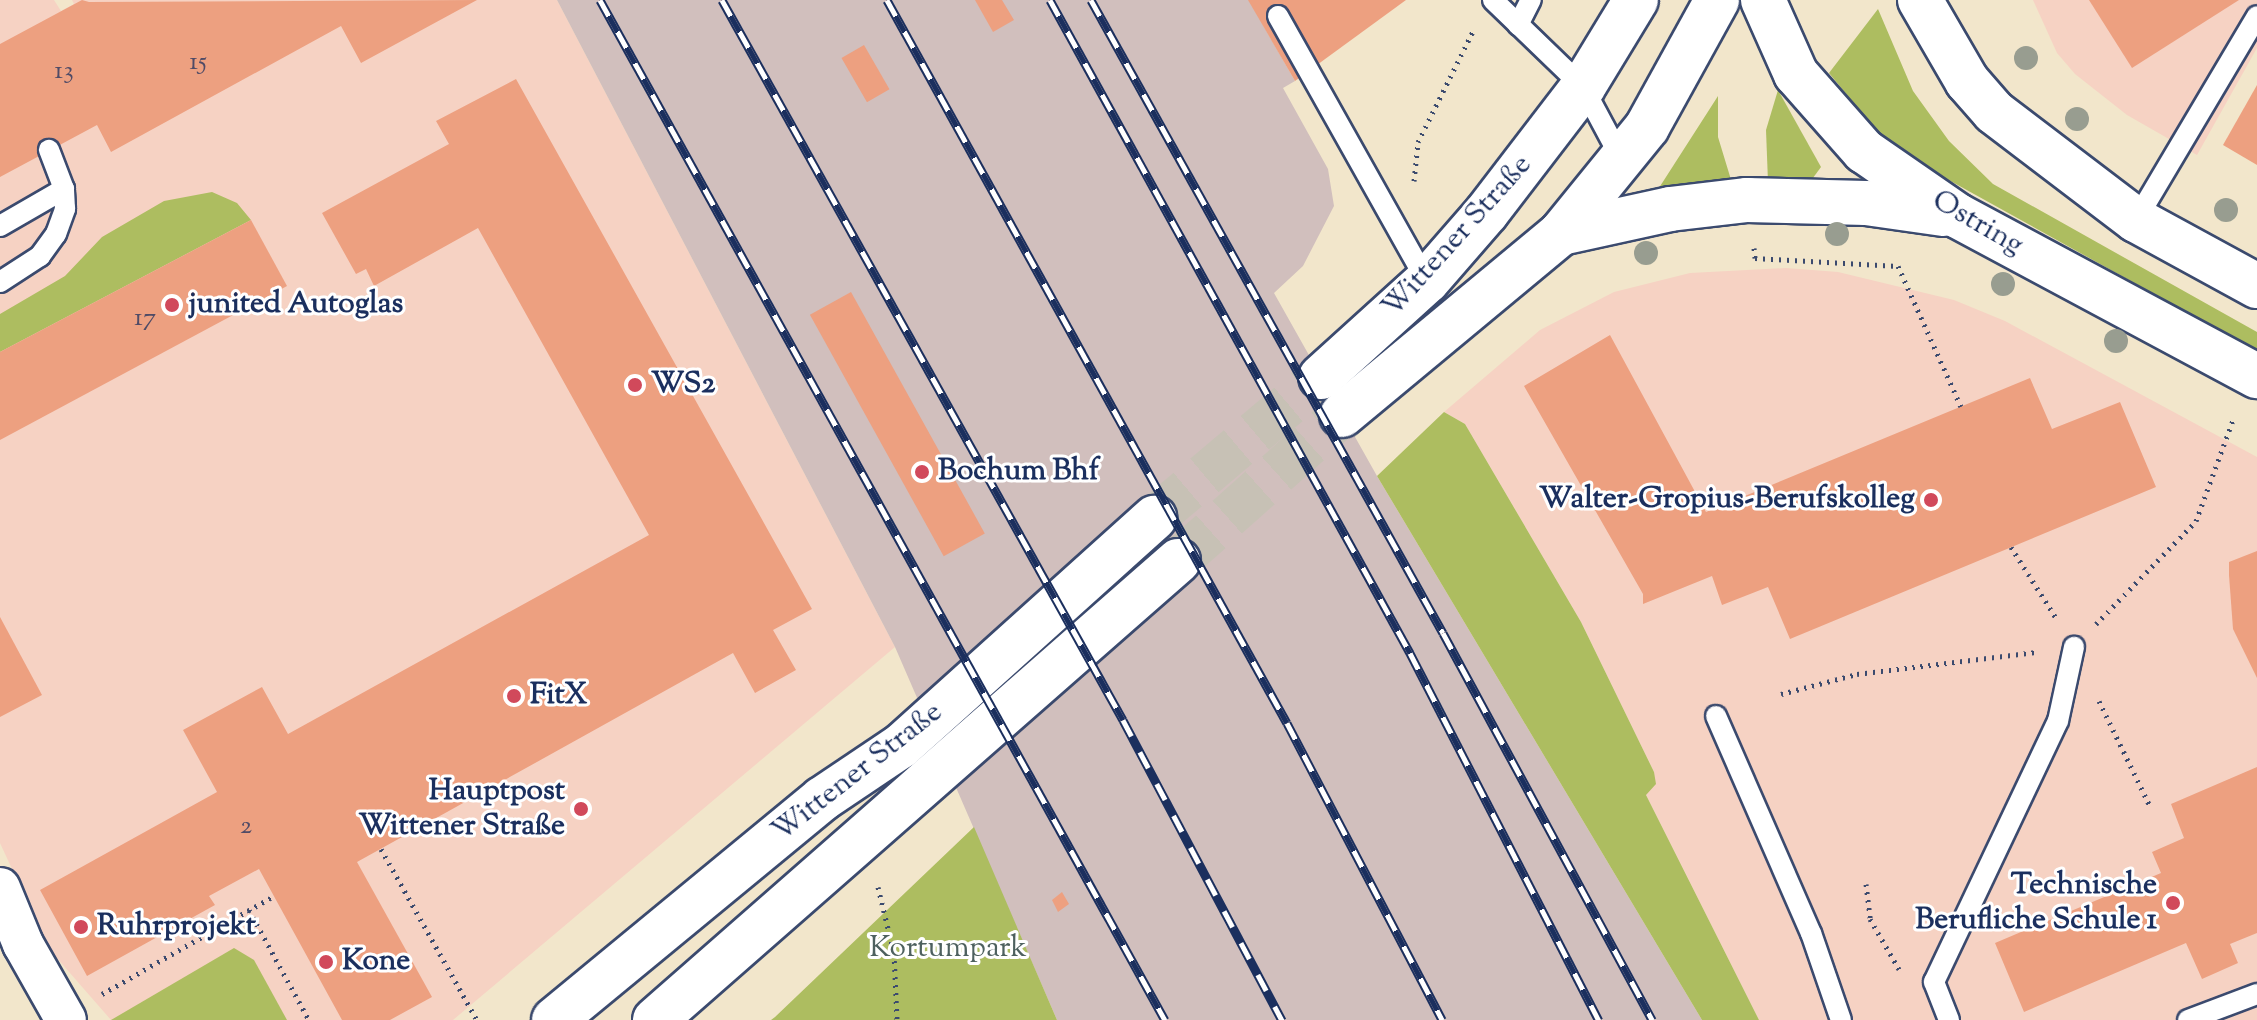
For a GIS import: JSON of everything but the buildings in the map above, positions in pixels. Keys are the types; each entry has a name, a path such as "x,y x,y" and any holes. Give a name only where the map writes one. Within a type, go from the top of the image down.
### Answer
{"main road":[{"name":"Wittener Straße","path":"1321,377 1427,281 1583,87 1636,0"},
{"name":"Wittener Straße","path":"1342,415 1561,233 1623,162 1679,76 1717,0"},
{"name":"Ostring","path":"1763,0 1796,74 1840,130 1958,216 2254,374"},
{"path":"1927,6 1967,81 1994,112 2136,220 2257,286"},
{"path":"1561,233 1670,209 1747,200 1866,203 1958,216"},
{"name":"Wittener Straße","path":"554,1020 822,799 901,746 1154,518"},
{"name":"Wittener Straße","path":"655,1020 1178,561"}],"street":[{"path":"0,888 64,1018"}],"lane":[{"path":"1493,0 1583,87 1623,162"},
{"path":"1518,25 1531,0"},
{"path":"1278,16 1427,281"},
{"path":"2136,220 2257,16"},
{"path":"0,282 40,256 56,234 64,189 49,150"},
{"path":"0,226 64,189"},
{"path":"1949,1020 1934,982 2058,721 2074,647"},
{"path":"1716,716 1811,933 1841,1020"},
{"path":"2188,1020 2257,994"}],"path":[{"path":"1413,194 1418,142 1477,24"},
{"path":"1747,200 1755,258 1898,266 1961,407"},
{"path":"2196,521 2254,374"},
{"path":"1781,694 1857,674"},
{"path":"860,843 881,894 894,953 897,1020"},
{"path":"381,849 477,1020"},
{"path":"1866,884 1870,919 1898,968"},
{"path":"64,1018 274,896"},
{"path":"249,910 309,1020"}],"shaded area":[{"path":"0,0 54,0 61,11 74,4 72,0 557,0 895,647 453,1020 111,1020 49,949 0,843"},
{"path":"557,0 1304,0 1263,25 1295,81 1283,88 1328,169 1334,206 1303,266 1274,293 1377,476 1702,1020 1057,1020 895,647"},
{"path":"2033,0 2257,0 2257,48 2197,155 2127,115 2075,74 2057,53"},
{"path":"1786,268 1838,272 1954,300 2005,321 2257,457 2257,1020 1759,1020 1646,795 1654,772 1581,622 1465,424 1444,412 1540,330 1614,292 1690,273"}],"green space":[{"path":"1878,9 1913,91 1949,141 1993,184 2257,332 2257,351 1918,163 1874,128 1829,73"},
{"path":"1778,90 1821,167 1810,182 1768,182 1766,130"},
{"path":"1718,96 1718,137 1732,183 1657,191"},
{"path":"212,192 237,203 251,220 0,352 0,314 65,276 102,237 164,201"},
{"path":"1444,412 1465,424 1581,622 1654,772 1656,784 1646,795 1759,1020 1702,1020 1377,476"},
{"name":"Kortumpark","path":"974,827 1057,1020 771,1020 775,1017"},
{"path":"234,948 254,960 287,1020 111,1020"}],"tunnel":[{"path":"1154,518 1321,377"},
{"path":"1178,561 1342,415"}],"railway":[{"path":"600,0 1165,1020"},
{"path":"722,0 1123,720 1282,1020"},
{"path":"887,0 1287,723 1442,1020"},
{"path":"1050,0 1410,653 1599,1020"},
{"path":"1091,0 1443,633 1652,1020"}],"place":[{"name":"junited Autoglas","path":"172,305"},
{"name":"WS2","path":"635,385"},
{"name":"Bochum Bhf","path":"922,472"},
{"name":"Walter-Gropius-Berufskolleg","path":"1931,500"},
{"name":"FitX","path":"514,696"},
{"name":"Hauptpost Wittener Straße","path":"581,809"},
{"name":"Technische Berufliche Schule 1","path":"2173,903"},
{"name":"Ruhrprojekt","path":"81,927"},
{"name":"Kone","path":"326,962"}]}
